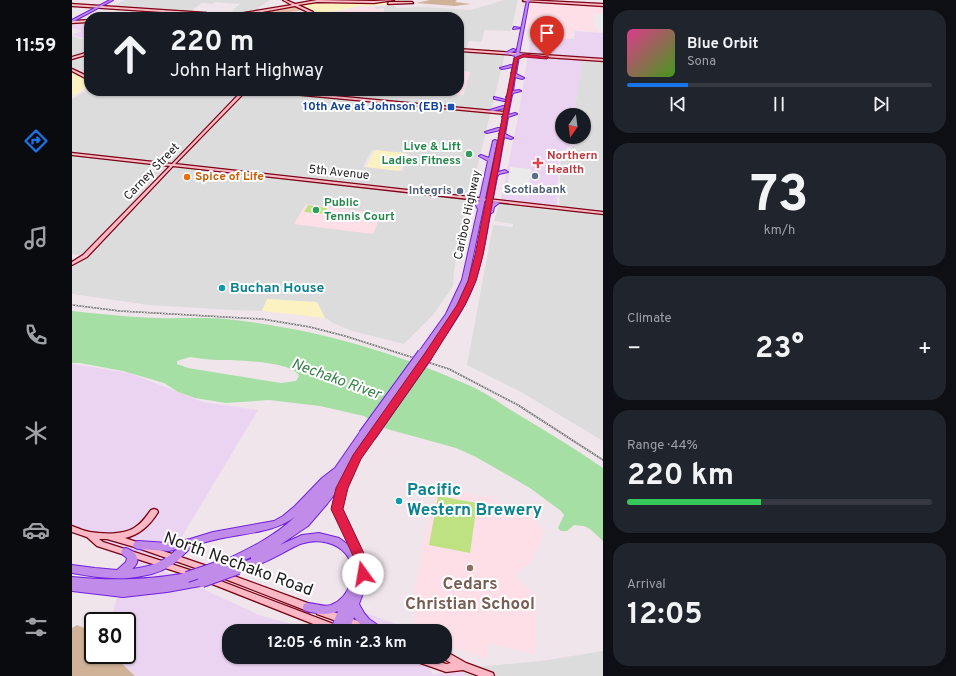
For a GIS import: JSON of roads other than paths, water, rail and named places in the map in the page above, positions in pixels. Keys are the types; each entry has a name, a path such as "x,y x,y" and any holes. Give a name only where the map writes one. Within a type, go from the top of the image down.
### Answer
{"highway":[{"path":"90,12 112,0"},
{"name":"Cariboo Highway","path":"506,98 513,73 516,52 528,0"},
{"path":"73,21 84,15"},
{"path":"73,21 81,21"},
{"path":"521,28 528,28"},
{"name":"Cariboo Highway","path":"425,354 449,314 461,290 468,267 480,209 486,199 493,177 511,66 516,52 521,28"},
{"path":"506,54 516,52 525,55"},
{"path":"506,54 516,52 525,55"},
{"path":"502,68 511,66"},
{"path":"513,73 515,76 522,78"},
{"path":"497,98 506,98 512,92 519,91"},
{"path":"492,111 503,112 515,113 503,112 492,111"},
{"path":"487,132 500,132 511,138"},
{"name":"Cariboo Highway","path":"425,354 450,324 468,291 479,255 486,199 491,178 489,171 500,132"},
{"path":"481,156 491,161"},
{"path":"493,177 499,172 505,172"},
{"path":"472,199 486,199 497,202"},
{"path":"472,199 479,205 480,209"},
{"path":"483,231 491,206 497,202"},
{"path":"72,581 98,585 124,586 147,584 187,577 226,564 258,549 280,535 298,520 367,436 425,354"},
{"path":"308,607 324,611 338,608 351,601 362,583 363,564 337,509 342,488 367,436"},
{"path":"242,567 305,523 324,502 357,458"},
{"path":"138,545 169,547 190,543 213,536 263,527 286,520 325,480 337,471"},
{"path":"72,587 123,593 202,582 262,559 302,539 319,537 336,541 349,551 357,565 356,581 343,624"},
{"path":"72,569 119,574 144,572 165,565 190,543"},
{"path":"119,574 131,564 132,556 126,552"},
{"path":"351,601 357,614 367,624"}],"street":[{"path":"284,0 310,12"},
{"path":"256,12 324,1 374,2 393,0"},
{"path":"371,3 397,0"},
{"path":"528,0 603,5"},
{"path":"528,0 560,3"},
{"path":"343,1 412,3"},
{"path":"72,5 176,12"},
{"path":"73,21 84,21"},
{"path":"464,50 506,54"},
{"path":"72,58 84,55"},
{"path":"525,55 603,60"},
{"path":"525,55 603,60"},
{"path":"74,71 84,76"},
{"name":"Carney Street","path":"72,264 85,256 239,96"},
{"path":"326,96 492,111"},
{"name":"5th Avenue","path":"72,154 472,199"},
{"path":"497,202 603,214"},
{"path":"107,536 125,536 136,531 148,521 154,512"},
{"name":"North Nechako Road","path":"72,529 90,535 107,536 174,557 308,607 338,624"},
{"name":"North Nechako Road","path":"90,535 100,544 221,583 336,624"},
{"path":"452,660 462,666 490,676"},
{"path":"435,664 446,668 462,666"}],"water":[{"name":"Nechako River","path":"72,311 146,318 208,318 258,323 322,335 353,343 415,363 475,388 603,468 603,541 590,529 584,526 574,525 567,531 561,531 558,528 564,515 561,511 530,488 476,457 456,448 380,427 364,416 320,406 269,400 226,403 195,398 178,392 164,383 123,371 80,363 72,363","holes":["190,357 275,364 286,367 294,371 299,376 296,381 281,383 188,368 177,364 177,361"]}],"railway":[{"path":"72,305 120,311 262,319 310,327 345,336 449,369 518,405 603,460"}],"place":[{"name":"10th Ave at Johnson (EB)","path":"451,107"},
{"name":"Live & Lift Ladies Fitness","path":"469,154"},
{"name":"Northern Health","path":"538,163"},
{"name":"Scotiabank","path":"535,176"},
{"name":"Spice of Life","path":"187,177"},
{"name":"Integris","path":"460,191"},
{"name":"Public Tennis Court","path":"316,210"},
{"name":"Buchan House","path":"222,288"},
{"name":"Pacific Western Brewery","path":"399,501"},
{"name":"Cedars Christian School","path":"470,568"}]}
